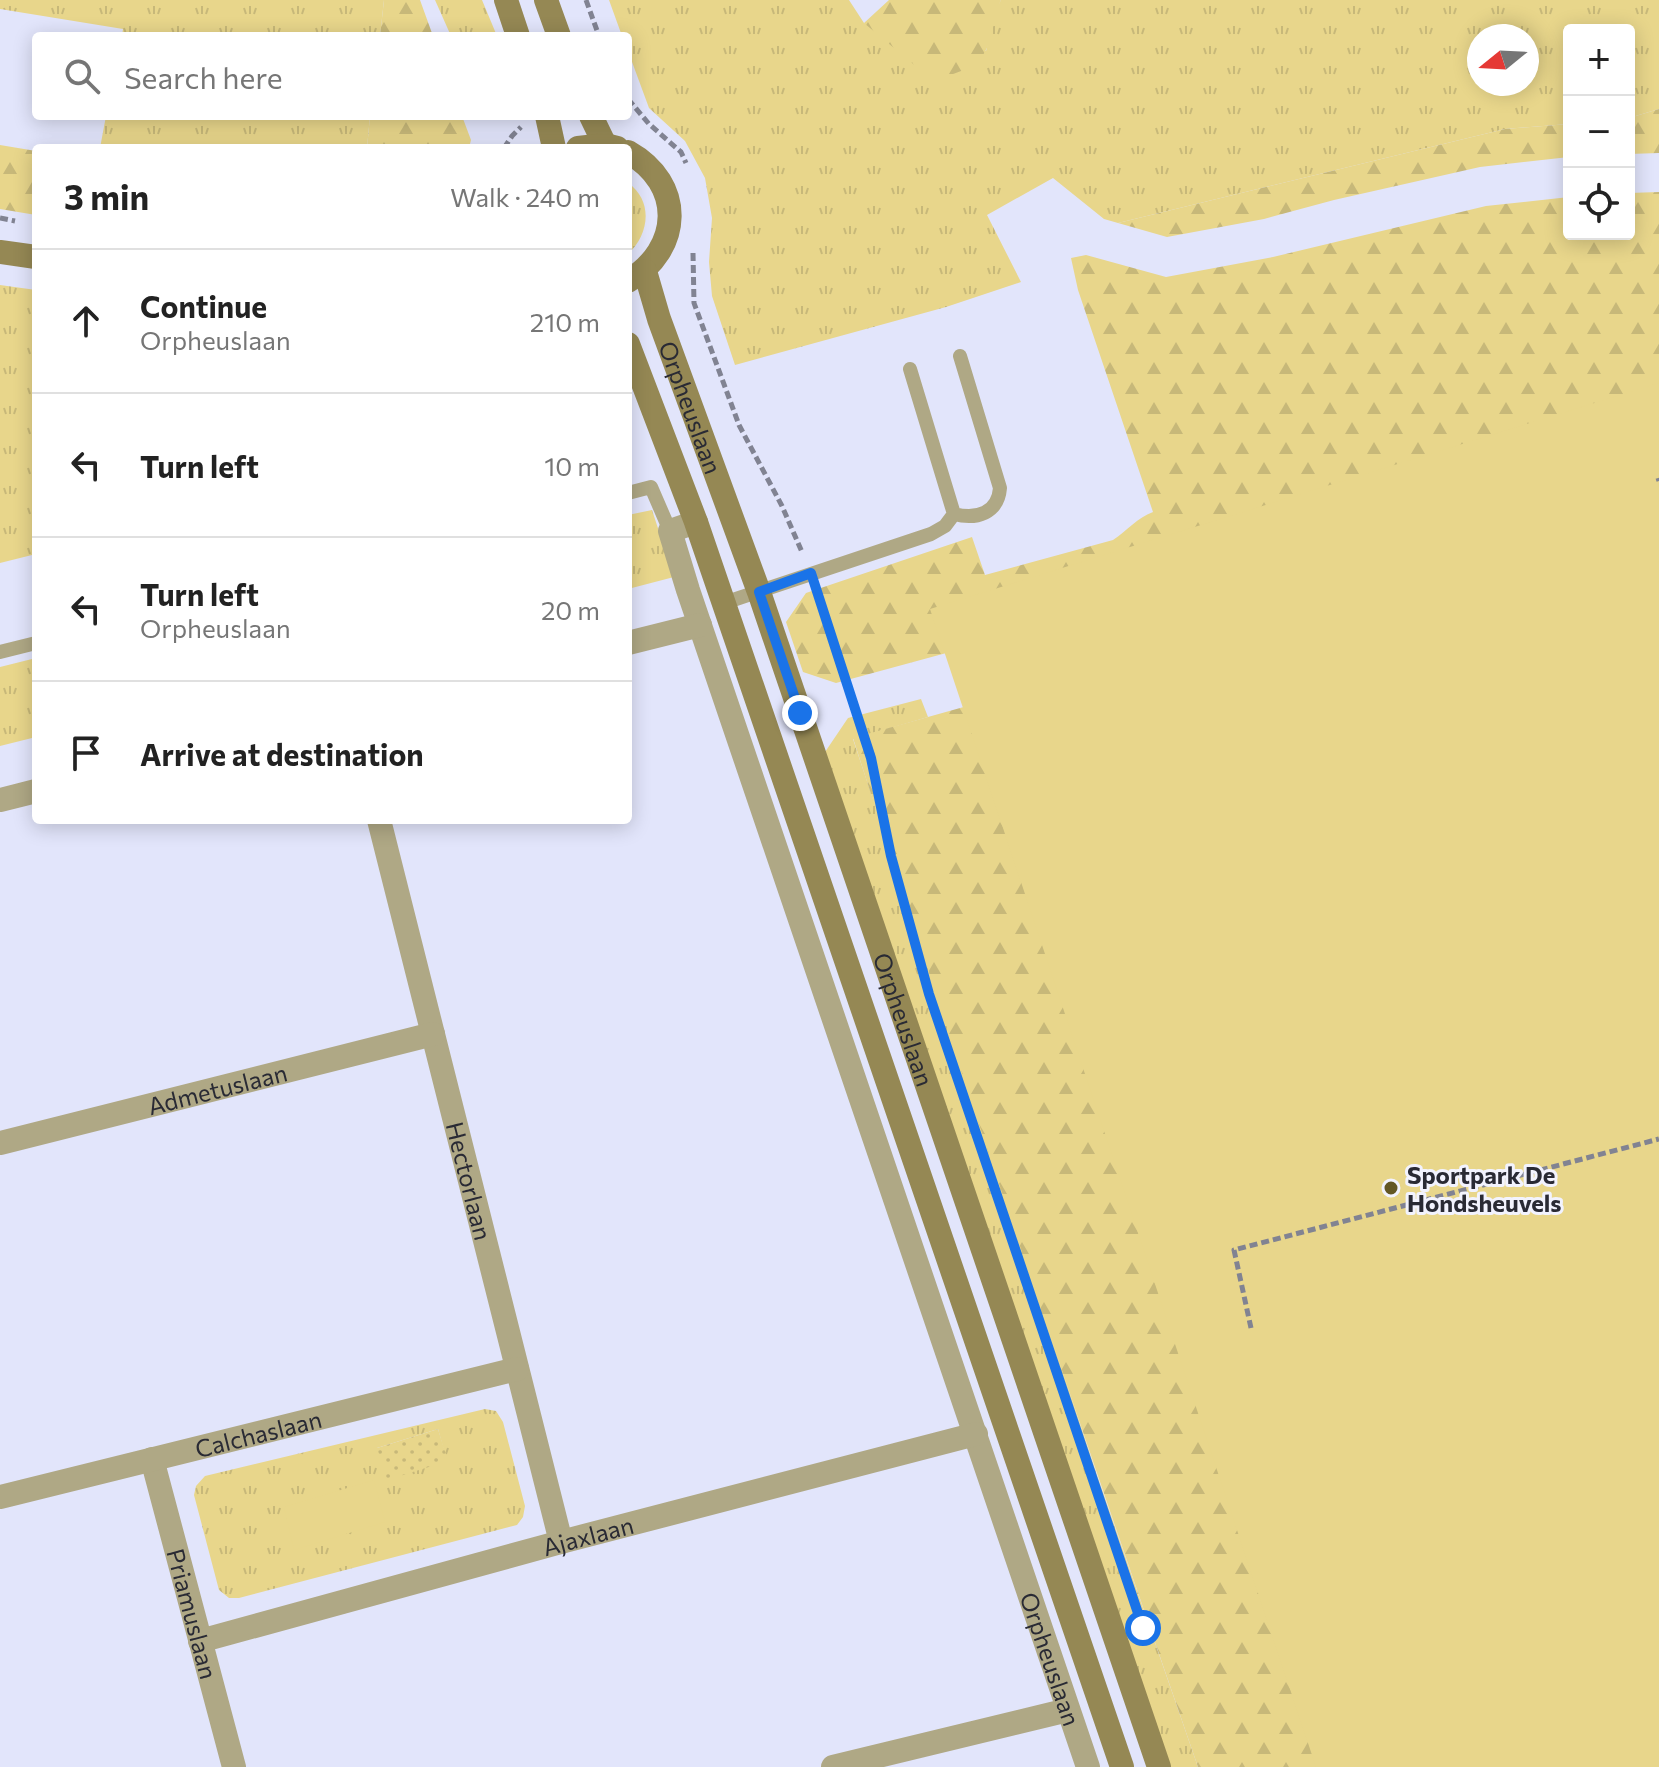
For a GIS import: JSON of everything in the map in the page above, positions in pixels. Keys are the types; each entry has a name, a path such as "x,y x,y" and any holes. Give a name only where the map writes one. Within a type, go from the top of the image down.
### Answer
{"main road":[{"path":"506,0 517,32"},
{"path":"546,0 558,32"},
{"path":"548,120 553,144"},
{"path":"594,120 614,144"},
{"path":"632,155 644,161 657,176 667,195 670,215 668,236 659,255 637,276"},
{"path":"0,252 32,256"},
{"name":"Orpheuslaan","path":"637,276 659,319 759,592 1159,1767"},
{"name":"Orpheuslaan","path":"632,354 696,522 1122,1767"}],"street":[{"path":"670,531 696,522"},
{"name":"Orpheuslaan","path":"670,531 1088,1767"},
{"path":"632,642 700,625"},
{"path":"0,800 32,792"},
{"name":"Hectorlaan","path":"380,824 561,1542"},
{"name":"Admetuslaan","path":"0,1143 433,1034"},
{"name":"Calchaslaan","path":"0,1497 517,1369"},
{"name":"Ajaxlaan","path":"200,1641 561,1542 976,1434"},
{"name":"Priamuslaan","path":"152,1459 234,1767"},
{"path":"833,1767 1068,1710"}],"lane":[{"path":"954,514 967,518 993,509 1000,488 960,356"},
{"path":"910,369 954,514"},
{"path":"632,492 651,487 670,531"},
{"path":"724,603 931,534 945,526 954,514"},
{"path":"0,652 32,644"}],"path":[{"path":"586,0 598,32"},
{"name":"Orpheuslaan","path":"694,303 739,425 782,506 811,573 871,758 891,856 925,978"},
{"path":"1251,1328 1234,1250 1659,1139"}],"green space":[{"path":"0,0 384,0 380,32 123,32 123,29 0,9"},
{"path":"384,0 420,0 432,32 380,32"},
{"path":"435,0 482,0 495,32 449,32"},
{"path":"609,0 849,0 864,23 986,51 1001,0 1659,0 1659,109 1635,116 1635,24 1563,24 1563,124 1505,129 1118,223 1104,219 1053,178 987,215 1021,282 946,307 735,365 712,296 709,262 712,218 705,178 685,141 649,108 632,62 632,32 621,32"},
{"path":"889,0 1001,0 989,44 982,57 962,71 930,78 864,23"},
{"path":"1659,109 1659,153 1635,154 1635,116"},
{"path":"105,120 370,120 367,144 101,144"},
{"path":"370,120 464,120 471,140 470,144 367,144"},
{"path":"1563,124 1563,158 1480,167 1264,219 1167,237 1118,223 1505,129"},
{"path":"0,145 32,150 32,214 0,209"},
{"path":"632,186 642,199 646,218 632,249"},
{"path":"1659,192 1659,425 950,652 836,683 803,672 786,622 806,593 972,537 985,575 1113,540 1153,512 1078,290 1071,258 1086,255 1166,277 1273,257 1486,206 1563,198 1563,240 1635,240 1635,193"},
{"path":"0,285 32,289 32,555 0,563"},
{"name":"Sportpark De Hondsheuvels","path":"1659,383 1659,1767 1316,1767 930,609"},
{"path":"652,510 674,577 632,588 632,514"},
{"path":"32,659 32,738 0,746 0,667"},
{"path":"1010,694 1356,1767 1198,1767 1022,1254 853,738"},
{"path":"921,699 928,717 853,739 1098,1478 1198,1767 1168,1767 823,755 848,718"},
{"path":"485,1409 496,1411 503,1422 525,1506 523,1517 517,1525 239,1598 229,1598 219,1590 194,1495 196,1486 205,1476","holes":["438,1429 447,1461 377,1448"]},
{"path":"438,1429 448,1461 387,1480 377,1448"},
{"path":"374,1480 385,1522 294,1550 284,1507"}],"place":[{"name":"Sportpark De Hondsheuvels","path":"1391,1188"}],"route":[{"path":"800,713 759,592 811,573 871,758 891,856 929,994 1143,1628"}]}
